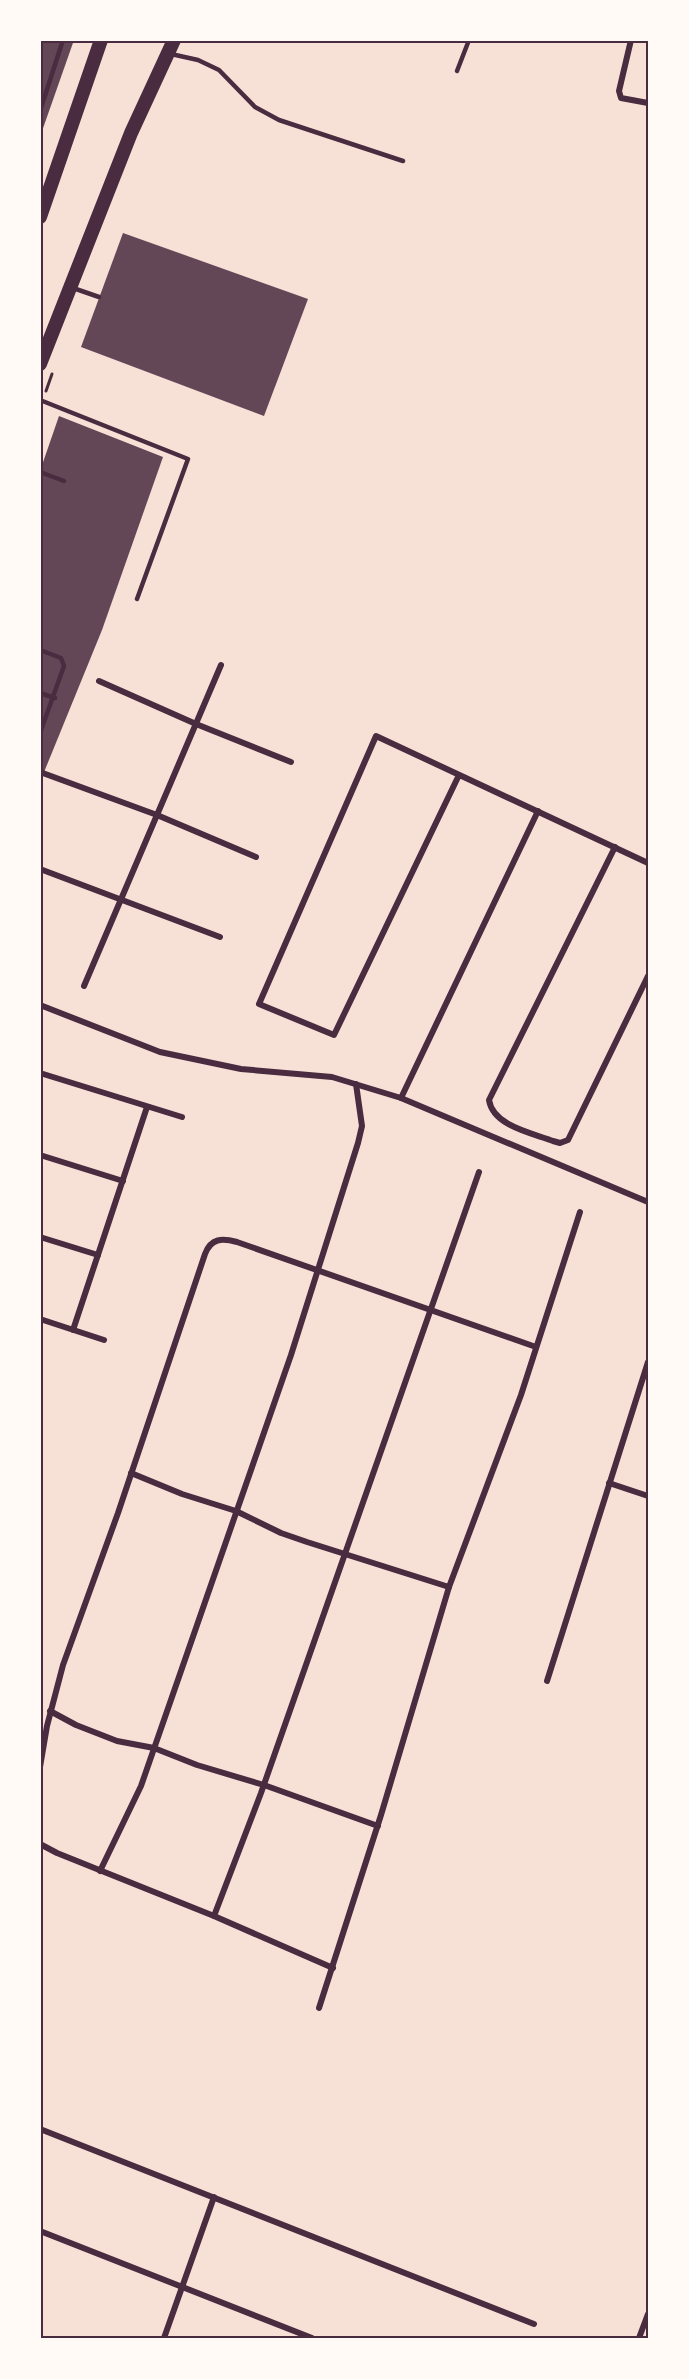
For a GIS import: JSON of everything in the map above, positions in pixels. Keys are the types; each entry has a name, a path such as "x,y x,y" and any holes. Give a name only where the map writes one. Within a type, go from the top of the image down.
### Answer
{"main road":[{"path":"40,217 101,40"},
{"path":"40,364 131,133 171,47"}],"street":[{"path":"631,40 619,92 621,98 648,103"},
{"path":"84,986 220,665"},
{"path":"99,681 196,724 291,762"},
{"path":"459,775 334,1035 259,1005 376,736 648,863"},
{"path":"40,772 157,815 256,857"},
{"path":"401,1098 538,811"},
{"path":"615,847 489,1100 495,1114 508,1123 553,1141 560,1143 568,1140 648,976"},
{"path":"40,869 220,938"},
{"path":"40,1005 160,1052 242,1069 333,1077 401,1098 648,1202"},
{"path":"40,1074 182,1117"},
{"path":"100,1870 141,1786 291,1355 362,1126 356,1084"},
{"path":"73,1330 147,1107"},
{"path":"40,1155 123,1181"},
{"path":"214,1916 347,1554 479,1172"},
{"path":"319,2008 378,1826 449,1587 521,1395 579,1212"},
{"path":"40,1237 98,1255"},
{"path":"40,1767 50,1711 63,1665 205,1254 211,1244 225,1239 318,1269 356,1285 536,1347"},
{"path":"40,1319 104,1340"},
{"path":"547,1681 609,1483 646,1378 648,1362"},
{"path":"131,1473 182,1494 236,1511 281,1533 449,1587"},
{"path":"609,1483 648,1496"},
{"path":"50,1711 76,1725 117,1741 154,1748 197,1765 264,1785 378,1826"},
{"path":"40,1844 333,1968"},
{"path":"40,2129 534,2324"},
{"path":"164,2338 214,2197"},
{"path":"40,2231 312,2338"},
{"path":"639,2338 648,2314"}],"lane":[{"path":"40,111 63,40"},
{"path":"457,71 470,40"},
{"path":"171,47 219,70 255,106 279,120 403,161"},
{"path":"70,287 99,297"},
{"path":"40,400 188,459 137,600"},
{"path":"40,472 64,481"},
{"path":"40,650 61,658 64,666 55,698 40,733"},
{"path":"40,693 55,698"}],"building":[{"path":"40,40 74,40 41,134 40,134"},
{"path":"123,233 308,299 264,416 81,347"},
{"path":"59,416 163,457 102,630 40,782 40,471"}]}
